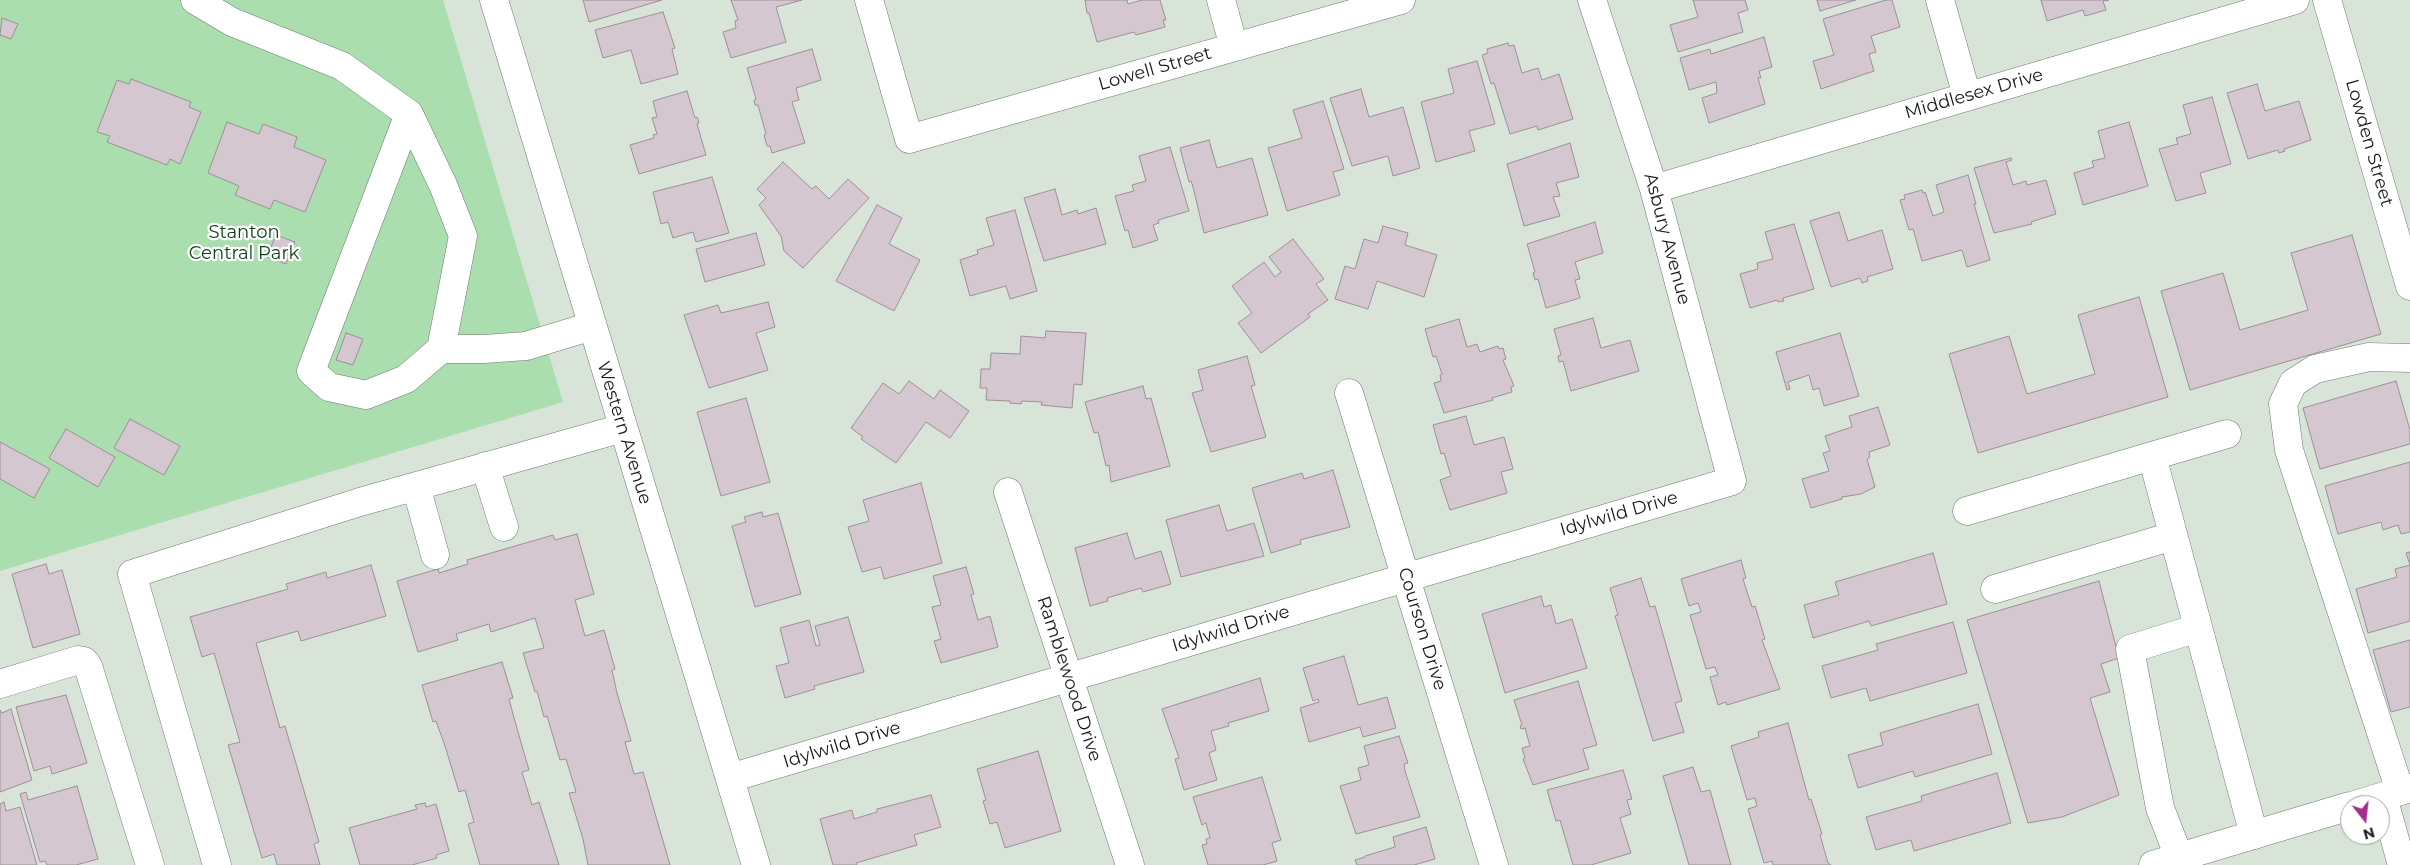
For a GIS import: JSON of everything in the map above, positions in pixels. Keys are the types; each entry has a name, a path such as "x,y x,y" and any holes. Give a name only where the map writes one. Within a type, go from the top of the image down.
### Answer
{"street":[{"path":"195,0 232,22 342,66 409,114 443,185 463,236 442,349 406,379 366,395 329,387 311,371 409,114"},
{"name":"Western Avenue","path":"494,0 622,428 756,865"},
{"name":"Lowell Street","path":"869,0 909,138 1401,0"},
{"path":"1221,0 1234,47"},
{"name":"Asbury Avenue","path":"1592,0 1654,189 1732,481"},
{"path":"1940,0 1967,96"},
{"name":"Middlesex Drive","path":"1654,189 2295,0"},
{"name":"Lowden Street","path":"2327,0 2410,286"},
{"path":"442,349 484,350 526,346 592,326"},
{"path":"2402,865 2397,792 2289,450 2283,404 2293,383 2315,369 2369,357 2410,358"},
{"name":"Courson Drive","path":"1349,393 1494,865"},
{"path":"217,865 132,574 416,486 622,428"},
{"path":"1967,511 2227,434"},
{"path":"2152,456 2254,835"},
{"path":"485,466 504,527"},
{"name":"Idylwild Drive","path":"730,778 1732,481"},
{"path":"416,486 436,555"},
{"name":"Ramblewood Drive","path":"1008,492 1130,865"},
{"path":"1995,589 2173,536"},
{"path":"2179,857 2160,808 2130,649 2198,628"},
{"path":"0,684 78,660 84,661 90,675 144,863"},
{"path":"2153,865 2340,809"}],"green space":[{"name":"Stanton Central Park","path":"0,0 443,0 563,402 0,571"}],"building":[{"path":"583,0 662,0 589,22"},
{"path":"731,0 802,0 776,7 786,42 731,58 723,32 736,28 735,21 738,20"},
{"path":"1085,0 1127,0 1128,4 1142,0 1160,0 1166,20 1163,20 1165,27 1136,35 1134,32 1097,42 1089,13 1087,13"},
{"path":"1693,0 1745,0 1748,10 1738,13 1743,32 1678,52 1670,25 1698,17"},
{"path":"1817,0 1856,0 1820,11"},
{"path":"1886,0 1892,0 1900,27 1871,36 1876,52 1869,54 1874,71 1821,89 1813,61 1834,55 1823,19"},
{"path":"2041,0 2109,0 2103,1 2106,10 2085,16 2083,10 2047,21"},
{"path":"663,12 675,48 672,49 678,74 641,84 631,50 603,58 595,30"},
{"path":"2,18 18,24 11,39 0,35"},
{"path":"1764,37 1772,67 1759,71 1761,78 1758,78 1765,104 1709,123 1702,98 1717,93 1716,82 1689,90 1680,58 1710,49 1711,54"},
{"path":"1508,43 1509,46 1514,45 1522,73 1538,68 1542,80 1559,74 1573,119 1538,130 1537,126 1510,134 1494,83 1491,84 1482,55 1488,53 1487,49"},
{"path":"812,49 821,80 796,88 799,100 792,102 805,143 772,153 770,146 767,146 764,135 766,134 758,105 755,105 754,100 756,99 747,68"},
{"path":"1477,61 1495,124 1469,131 1475,151 1436,162 1421,102 1454,93 1448,69"},
{"path":"131,79 191,102 189,107 201,112 180,164 170,159 167,165 107,142 110,136 97,132 117,80 129,84"},
{"path":"2257,84 2265,111 2299,101 2311,140 2284,149 2285,151 2279,153 2278,150 2248,159 2227,93"},
{"path":"1361,89 1369,117 1403,107 1420,168 1393,176 1388,156 1352,166 1330,98"},
{"path":"687,91 695,118 697,117 699,123 697,124 706,155 639,174 630,145 654,138 653,135 657,134 652,118 657,117 653,101"},
{"path":"2212,97 2231,164 2200,173 2206,193 2176,201 2159,149 2178,144 2176,138 2191,134 2183,105"},
{"path":"1323,101 1344,169 1333,172 1340,195 1287,211 1268,148 1302,138 1293,110"},
{"path":"227,122 259,134 263,124 297,137 294,147 326,160 305,212 274,200 270,209 235,195 239,186 208,173"},
{"path":"2129,122 2148,186 2083,205 2074,173 2094,167 2092,161 2105,158 2098,131"},
{"path":"1209,140 1217,168 1252,158 1268,215 1204,233 1193,187 1191,181 1189,182 1180,148"},
{"path":"1570,143 1579,177 1556,183 1560,196 1553,197 1560,216 1524,226 1507,164"},
{"path":"1170,147 1189,211 1158,220 1159,223 1153,225 1158,240 1133,248 1128,230 1125,231 1115,196 1134,191 1132,185 1146,181 1139,156"},
{"path":"2011,158 2012,160 2006,162 2013,185 2026,181 2027,185 2046,180 2056,214 2031,222 2032,224 1994,233 1974,168"},
{"path":"783,162 812,189 816,186 829,199 848,179 869,198 803,268 784,251 781,236 759,205 766,198 757,189"},
{"path":"1968,175 1990,260 1967,267 1962,250 1922,261 1913,229 1909,230 1900,200 1905,199 1904,195 1922,190 1923,193 1925,192 1933,216 1944,212 1936,185"},
{"path":"712,177 729,233 696,242 693,232 673,238 668,222 661,224 653,192"},
{"path":"1055,189 1062,215 1077,210 1078,214 1096,208 1106,244 1044,261 1024,198"},
{"path":"877,205 902,218 889,244 920,260 894,311 836,281"},
{"path":"1015,210 1037,291 1010,299 1006,286 970,296 960,260 978,254 977,250 994,245 986,218"},
{"path":"1839,212 1848,241 1882,230 1893,269 1867,277 1868,281 1862,283 1860,278 1831,287 1810,221"},
{"path":"1595,222 1603,253 1575,262 1580,279 1575,280 1580,298 1546,308 1538,279 1535,280 1533,273 1535,272 1527,244"},
{"path":"1794,224 1814,289 1783,298 1784,301 1778,302 1777,300 1750,308 1740,274 1758,269 1757,263 1773,259 1765,232"},
{"path":"1383,226 1408,233 1405,245 1437,255 1424,297 1377,281 1368,309 1335,299 1345,266 1355,269 1364,239 1378,243"},
{"path":"756,233 765,265 705,282 696,249"},
{"path":"276,235 295,242 286,264 267,257"},
{"path":"2352,235 2381,334 2190,390 2161,291 2223,273 2240,330 2308,310 2291,253"},
{"path":"1293,239 1324,279 1316,284 1328,300 1308,314 1310,317 1261,353 1238,323 1252,313 1232,286 1264,262 1275,277 1281,272 1269,257"},
{"path":"2139,297 2168,397 1978,453 1949,354 2009,336 2027,394 2095,374 2078,315"},
{"path":"768,302 775,327 756,333 768,370 709,388 684,315 718,305 721,313"},
{"path":"1593,318 1601,348 1630,340 1639,371 1571,391 1563,361 1559,362 1558,356 1561,355 1554,329"},
{"path":"1459,319 1467,347 1477,344 1480,352 1498,346 1499,349 1503,348 1506,359 1503,360 1514,386 1511,387 1512,392 1492,398 1493,400 1444,413 1434,383 1441,381 1440,375 1442,374 1436,356 1433,357 1425,329"},
{"path":"1046,331 1086,333 1082,385 1074,384 1072,408 1041,405 1042,402 1022,401 1021,404 1010,403 1010,401 986,400 987,388 980,388 981,369 990,369 991,353 1020,354 1021,336 1045,338"},
{"path":"346,333 363,339 353,365 336,360"},
{"path":"1840,333 1859,396 1824,406 1819,388 1813,390 1809,375 1788,382 1790,389 1787,390 1776,352"},
{"path":"1247,356 1255,385 1251,386 1266,437 1211,452 1192,393 1203,390 1198,370"},
{"path":"909,381 934,399 940,390 969,411 950,438 926,422 896,463 861,439 863,437 851,428 883,383 899,394"},
{"path":"2396,381 2410,430 2410,444 2320,469 2303,408"},
{"path":"1143,386 1146,399 1151,398 1170,466 1111,482 1109,465 1106,466 1098,432 1094,433 1085,402"},
{"path":"746,398 770,482 721,496 697,412"},
{"path":"1878,407 1890,445 1869,452 1870,457 1867,459 1875,487 1861,494 1842,497 1842,499 1811,508 1802,479 1829,471 1823,453 1830,451 1825,436 1852,427 1849,416"},
{"path":"1466,416 1474,445 1504,437 1513,469 1501,472 1507,493 1450,510 1440,480 1451,476 1444,453 1441,454 1433,425"},
{"path":"130,419 180,446 164,475 114,448"},
{"path":"66,429 115,457 98,487 49,458"},
{"path":"0,442 50,469 34,498 0,479"},
{"path":"2410,462 2410,532 2401,534 2398,525 2383,530 2381,522 2338,534 2325,486"},
{"path":"1333,470 1350,527 1300,540 1301,544 1271,553 1252,488 1302,473 1304,479"},
{"path":"921,483 942,563 884,579 881,567 862,572 848,527 869,521 863,500"},
{"path":"1219,505 1227,531 1254,523 1264,556 1181,577 1166,520"},
{"path":"762,512 763,517 778,513 801,594 755,607 732,526 746,522 744,517"},
{"path":"1127,533 1135,559 1161,551 1171,584 1143,592 1141,588 1107,598 1108,601 1090,606 1075,548"},
{"path":"577,534 594,594 575,600 585,636 604,630 615,669 612,670 617,693 631,741 625,742 634,774 643,772 670,865 588,865 583,839 569,793 576,792 566,759 560,760 547,716 544,717 523,653 544,648 535,618 491,632 489,624 456,634 458,640 418,652 397,581 438,569 439,573 468,564 467,560 553,535 555,540"},
{"path":"2410,552 2410,565 2406,553"},
{"path":"1933,553 1947,604 1871,626 1869,621 1813,638 1804,605 1839,595 1835,582"},
{"path":"1741,560 1746,578 1743,579 1752,607 1755,606 1765,639 1762,640 1780,689 1727,705 1726,702 1718,705 1710,677 1718,675 1715,667 1706,669 1690,615 1701,612 1698,603 1689,606 1681,579"},
{"path":"46,564 49,574 62,570 80,634 33,648 12,574"},
{"path":"371,565 386,616 301,641 298,631 256,643 280,728 285,726 319,842 314,844 320,865 277,865 274,854 262,858 228,745 240,742 214,653 202,657 190,617 288,589 286,584 326,572 327,578"},
{"path":"2410,565 2410,621 2368,633 2356,589 2397,577 2395,569"},
{"path":"966,567 974,594 971,595 978,620 990,616 998,647 941,663 934,641 941,639 932,607 941,605 933,576"},
{"path":"1641,578 1650,607 1655,606 1682,701 1675,703 1684,732 1653,741 1615,616 1618,615 1610,588"},
{"path":"2099,581 2119,658 2101,664 2110,692 2090,698 2119,795 2062,817 2028,823 1967,620"},
{"path":"1541,596 1544,607 1551,605 1556,624 1572,619 1587,668 1505,693 1482,614"},
{"path":"848,617 864,672 814,686 815,689 785,698 776,666 789,663 780,628 809,620 816,646 820,645 815,626"},
{"path":"1953,622 1967,673 1870,701 1866,688 1831,698 1822,666 1878,650 1876,644"},
{"path":"2410,640 2410,707 2391,712 2373,650"},
{"path":"1344,656 1358,705 1387,697 1396,728 1363,737 1360,727 1309,742 1300,708 1319,702 1318,699 1313,701 1303,668"},
{"path":"502,662 513,698 509,699 529,770 522,772 532,805 539,802 559,865 480,865 468,824 474,822 465,790 459,792 445,746 436,721 433,722 422,685"},
{"path":"1260,678 1269,711 1228,723 1229,726 1211,731 1216,750 1209,753 1217,780 1184,790 1175,759 1179,758 1162,709"},
{"path":"1578,681 1597,745 1583,749 1589,769 1533,785 1523,759 1525,758 1522,748 1530,746 1525,728 1521,729 1520,726 1522,725 1514,700"},
{"path":"66,695 87,763 52,774 50,766 34,771 16,707"},
{"path":"1978,704 1992,754 1915,777 1913,771 1858,788 1848,755 1883,745 1880,733"},
{"path":"11,709 32,780 0,792 0,710 2,713"},
{"path":"1788,723 1809,800 1811,799 1822,834 1820,835 1828,863 1831,865 1773,865 1772,861 1764,863 1748,809 1757,806 1755,798 1747,800 1731,746 1759,737 1758,732"},
{"path":"1399,736 1408,763 1404,764 1405,771 1420,817 1356,834 1340,786 1361,780 1358,768 1369,765 1364,746"},
{"path":"1038,751 1061,831 1005,848 997,822 990,824 983,801 986,800 977,769"},
{"path":"1693,767 1701,792 1710,790 1731,865 1689,865 1663,776"},
{"path":"1623,770 1632,799 1627,800 1631,814 1620,818 1631,853 1591,865 1573,865 1560,820 1556,821 1547,790"},
{"path":"1997,773 2011,823 1914,851 1911,840 1876,850 1866,817 1922,801 1921,796"},
{"path":"1262,777 1281,840 1272,843 1277,861 1263,865 1208,865 1202,845 1207,844 1206,839 1210,838 1206,823 1202,825 1193,797"},
{"path":"77,786 98,859 76,865 47,865 45,861 40,862 20,794 26,792 28,800"},
{"path":"931,795 941,827 914,835 917,845 856,863 857,865 833,865 820,819 852,810 854,819 877,812 877,809"},
{"path":"4,802 6,811 20,807 37,865 0,865 0,804"},
{"path":"425,803 426,807 436,804 449,851 436,855 437,858 412,865 360,865 349,828 417,809 415,805"},
{"path":"1426,827 1435,859 1414,865 1357,865 1355,860 1395,847 1393,837"}]}
